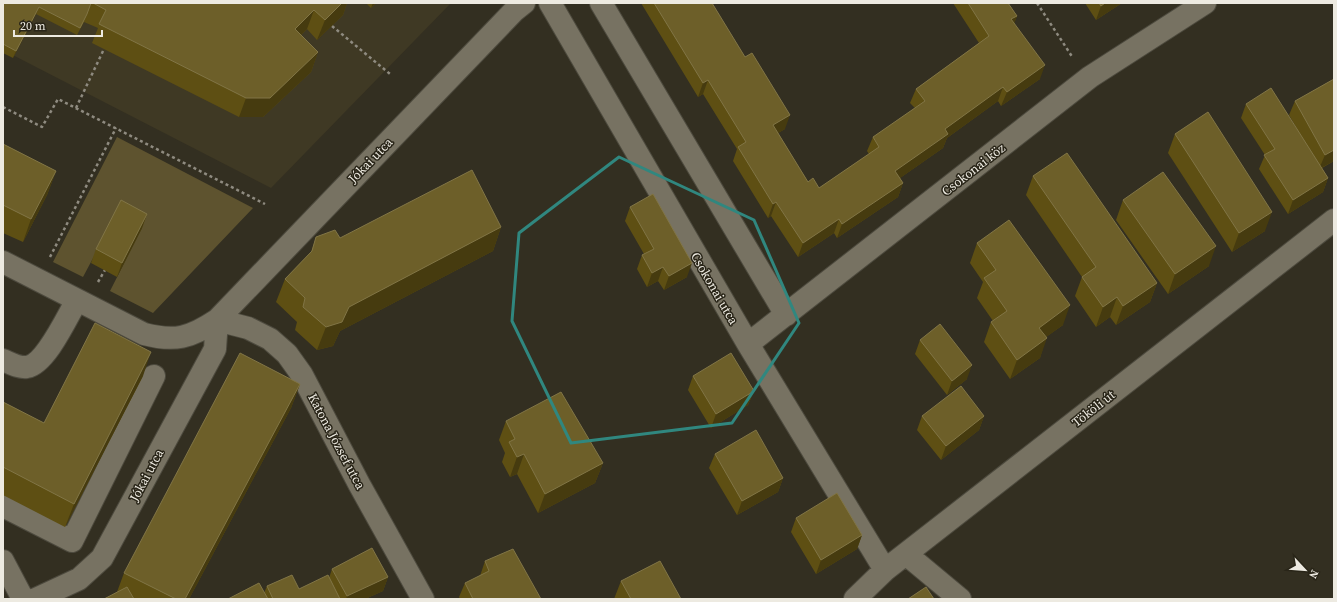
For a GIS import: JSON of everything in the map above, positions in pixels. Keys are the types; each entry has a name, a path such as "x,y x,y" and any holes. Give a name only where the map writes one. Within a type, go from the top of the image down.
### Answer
{"street":[{"name":"Jókai utca","path":"3,262 144,334 164,339 183,337 202,330 217,320 514,11 524,3"},
{"name":"Csokonai utca","path":"551,3 748,344 885,570"},
{"path":"601,3 786,315"},
{"name":"Csokonai köz","path":"748,344 1090,76 1205,3"},
{"name":"Tököli út","path":"855,599 885,570 1334,220"},
{"path":"3,360 17,366 28,367 37,362 51,346 77,300"},
{"name":"Jókai utca","path":"36,599 79,579 102,558 215,349 217,320"},
{"name":"Katona József utca","path":"217,320 248,328 270,339 287,354 302,376 359,484 423,599"},
{"path":"3,506 72,541 154,376"},
{"path":"906,554 960,599"},
{"path":"3,561 23,599"}],"path":[{"path":"1037,3 1074,60"},
{"path":"332,26 390,74"},
{"path":"76,108 104,49"},
{"path":"3,107 42,127 58,99 265,204"},
{"path":"47,263 116,128"}],"highlighted area":[{"path":"619,157 754,220 799,323 732,423 571,443 512,321 519,233"}],"shaded area":[{"path":"3,3 451,3 271,188 3,50"},
{"path":"117,137 253,208 153,313 110,291 142,228 116,215 83,277 53,262"}],"building":[{"path":"3,3 91,3 80,28 39,7 16,51 3,44"},
{"path":"93,3 342,3 325,20 314,10 295,29 318,52 270,98 246,98 99,24 106,10"},
{"path":"654,3 712,3 745,57 752,53 790,115 773,125 808,182 813,178 819,188 879,147 873,137 925,101 916,89 989,36 968,3 1008,3 1017,16 1011,19 1045,65 1007,92 1003,87 945,129 948,134 895,171 903,183 842,224 839,219 803,243 776,202 773,204 738,147 746,142 708,80 703,83"},
{"path":"1334,79 1334,150 1325,155 1295,101"},
{"path":"1271,88 1328,178 1293,200 1264,155 1275,149 1246,104"},
{"path":"1208,112 1272,212 1239,233 1175,134"},
{"path":"3,144 56,171 31,219 3,205"},
{"path":"1067,153 1157,283 1123,306 1117,297 1103,307 1082,277 1096,267 1033,176"},
{"path":"472,170 501,227 349,307 342,322 326,327 303,307 305,298 285,279 312,251 316,237 335,230 340,238"},
{"path":"1163,172 1216,246 1175,274 1123,200"},
{"path":"653,194 692,263 669,276 663,267 652,273 642,255 654,249 630,207"},
{"path":"121,200 147,214 122,263 96,249"},
{"path":"1009,220 1070,305 1039,328 1047,338 1017,360 991,322 1007,311 984,278 996,270 977,243"},
{"path":"95,323 151,352 74,504 3,467 3,402 44,423"},
{"path":"940,324 972,365 952,381 920,340"},
{"path":"240,353 300,384 185,599 176,599 124,573"},
{"path":"731,353 754,391 716,414 693,376"},
{"path":"961,386 984,416 946,446 922,416"},
{"path":"561,392 603,463 545,494 524,454 517,457 509,442 515,439 506,421"},
{"path":"756,430 783,478 742,501 715,454"},
{"path":"837,493 862,535 821,560 796,518"},
{"path":"372,548 388,577 347,596 332,569"},
{"path":"513,549 541,599 473,599 465,583 489,571 485,561"},
{"path":"660,561 681,599 631,599 621,581"},
{"path":"292,575 299,589 328,575 340,599 273,599 267,586"},
{"path":"259,583 268,599 228,599"},
{"path":"127,587 134,599 104,599"},
{"path":"926,587 934,599 908,599"}]}
